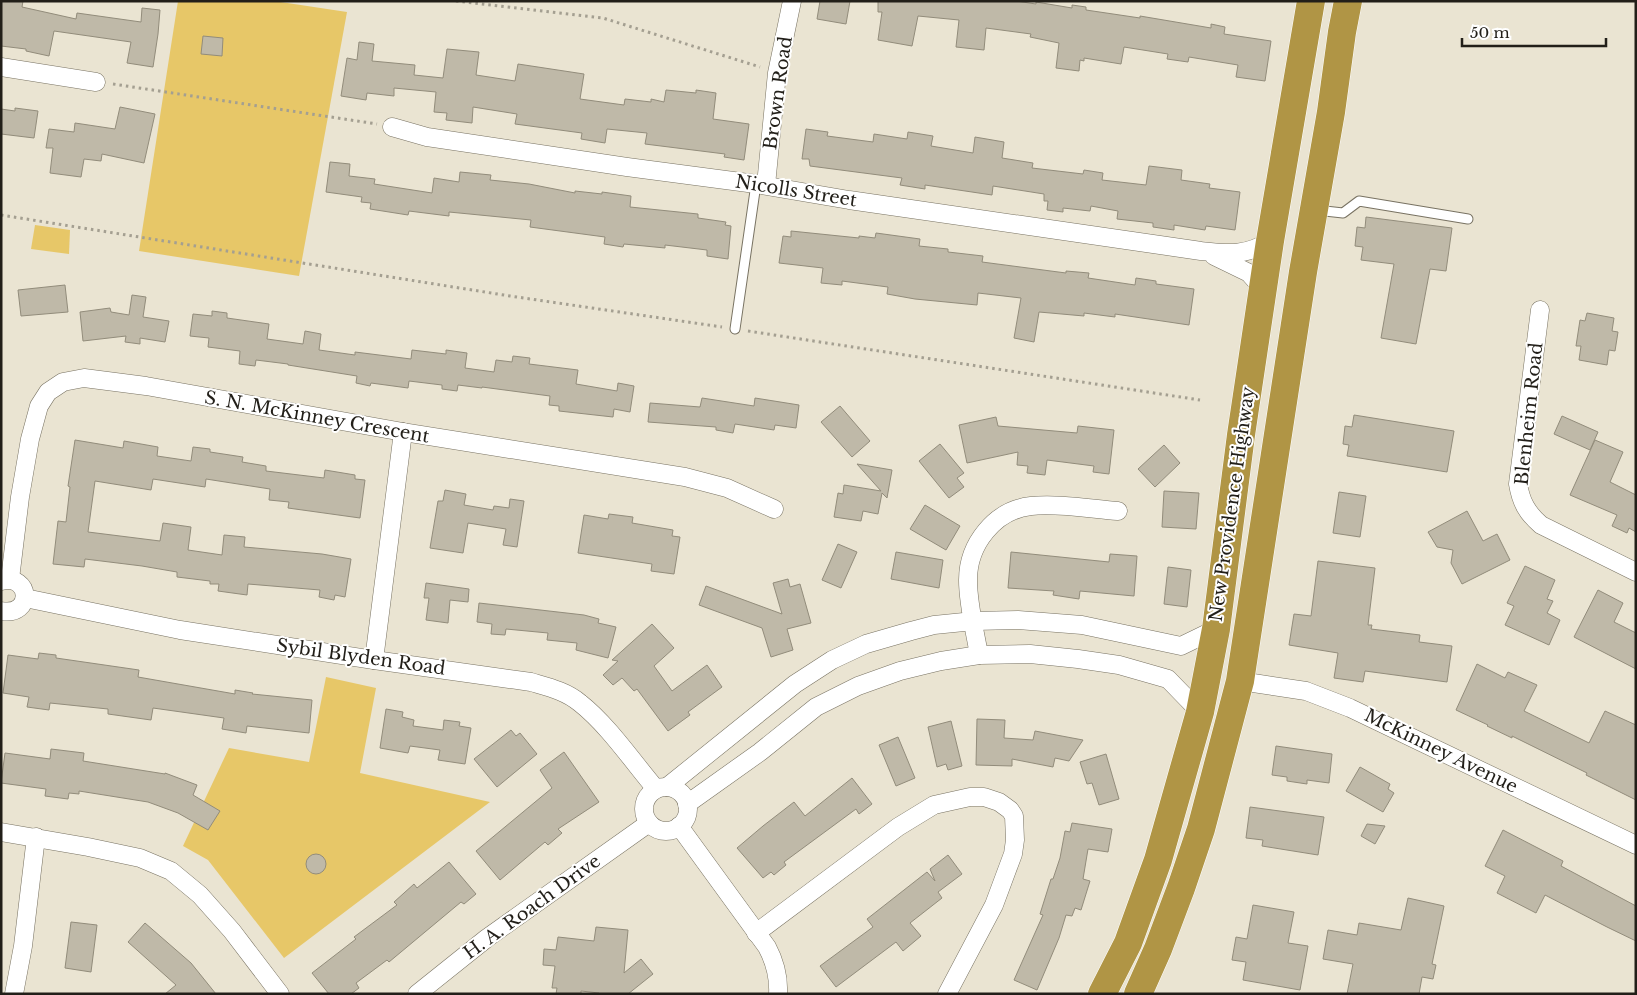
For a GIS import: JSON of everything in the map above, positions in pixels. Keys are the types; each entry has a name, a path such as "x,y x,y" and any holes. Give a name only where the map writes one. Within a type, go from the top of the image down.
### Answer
{"highway":[{"name":"New Providence Highway","path":"1102,994 1128,943 1158,860 1200,712 1216,629 1241,435 1270,240 1311,1"},
{"name":"New Providence Highway","path":"1138,994 1158,949 1198,837 1240,681 1348,1"}],"street":[{"name":"Brown Road","path":"761,184 778,73 792,1"},
{"path":"1,67 96,82"},
{"name":"Nicolls Street","path":"392,127 427,137 626,167 761,184 849,200 1201,251"},
{"path":"1201,251 1230,254 1248,252 1270,240"},
{"path":"1201,251 1227,261 1249,273 1263,289"},
{"name":"Blenheim Road","path":"1540,310 1518,484 1520,496 1528,512 1541,526 1636,572"},
{"name":"S. N. McKinney Crescent","path":"5,580 33,424 41,402 48,392 63,382 84,378 685,478 726,488 774,509"},
{"path":"374,660 403,432"},
{"path":"979,655 968,589 968,577 972,559 987,528 1001,516 1018,508 1033,505 1118,511"},
{"path":"1,611 11,613 20,608 25,598 24,589 18,582 5,580"},
{"name":"Sybil Blyden Road","path":"25,598 180,630 531,682 556,689 579,702 662,788"},
{"path":"662,788 676,790 683,796 687,804 686,816 679,826 671,830 655,828 649,822 644,811 644,804 651,793 662,788 795,684 832,660 866,644 911,631 934,625 974,621 1018,620 1082,626 1181,646 1216,629"},
{"path":"687,804 760,752 816,707 858,686 900,671 941,661 979,655 1030,654 1120,666 1168,679 1200,712"},
{"name":"McKinney Avenue","path":"1240,681 1306,691 1350,708 1636,845"},
{"path":"756,933 898,827 934,805 970,797 984,797 999,802 1010,810 1014,816 1015,840 1013,854 994,905 947,994"},
{"name":"H. A. Roach Drive","path":"417,994 487,938 649,822"},
{"path":"679,826 775,962 778,976 778,994"},
{"path":"1,832 36,837 140,858 171,871 200,895 232,931 280,994"},
{"path":"14,994 23,946 36,837"}],"lane":[{"path":"735,329 761,184"},
{"path":"1314,209 1342,213 1359,201 1468,218"}],"path":[{"path":"456,1 603,18 778,73"},
{"path":"96,82 392,127"},
{"path":"1,215 500,294 1200,400"}],"shaded area":[{"path":"178,1 274,1 347,12 299,276 139,251"},
{"path":"35,225 70,230 69,254 31,249"},
{"path":"326,677 376,688 360,773 490,802 284,958 208,860 183,846 229,748 309,762"}],"building":[{"path":"1,1 23,1 22,7 76,19 77,13 141,22 142,8 160,10 153,67 127,63 131,42 54,31 49,56 26,51 26,49 1,46"},
{"path":"820,1 850,1 846,24 817,19"},
{"path":"878,1 1016,1 1036,4 1036,2 1072,8 1072,5 1086,7 1086,10 1140,18 1140,16 1211,28 1211,24 1225,27 1224,34 1271,41 1265,81 1236,77 1238,65 1189,57 1188,62 1167,59 1168,54 1124,47 1121,64 1084,58 1084,61 1080,60 1079,71 1056,68 1059,43 1030,37 1031,34 986,28 984,50 956,47 959,20 918,16 912,46 878,40 882,12 878,12"},
{"path":"203,36 223,38 222,56 201,54"},
{"path":"359,42 374,44 372,61 415,65 414,75 443,78 447,49 479,52 476,75 515,81 518,64 584,74 580,99 624,105 625,99 651,102 651,99 664,102 666,90 696,93 696,90 716,93 713,119 749,124 744,160 724,157 725,154 645,144 647,133 607,129 605,143 581,139 582,133 515,124 517,114 473,107 472,123 446,120 447,113 434,112 436,92 394,88 394,96 367,93 366,100 341,96 347,58 357,60"},
{"path":"120,107 155,114 144,163 102,154 101,161 84,159 81,177 50,173 53,148 46,148 49,129 74,132 75,123 115,129"},
{"path":"15,108 38,111 34,138 1,134 1,109 15,111"},
{"path":"806,129 828,132 827,136 873,142 874,134 907,139 908,132 933,136 931,146 973,153 975,137 1004,142 1002,158 1033,163 1032,168 1083,174 1084,170 1103,173 1102,180 1146,185 1149,166 1182,170 1181,180 1210,184 1209,188 1240,192 1235,230 1206,226 1205,230 1174,225 1174,230 1153,227 1153,223 1117,219 1118,211 1091,206 1090,211 1063,208 1063,212 1047,210 1048,201 1044,201 1044,194 993,186 992,195 925,185 925,189 900,185 902,178 810,166 809,159 802,159"},
{"path":"330,162 350,164 349,176 375,179 374,184 432,193 434,178 459,182 460,172 491,175 490,180 529,184 575,193 575,191 602,194 602,192 631,196 630,207 698,214 698,218 726,222 725,225 731,226 728,259 707,256 707,250 665,245 665,248 624,244 623,247 604,244 605,237 530,227 531,220 449,212 449,216 409,211 408,215 370,209 371,203 361,202 362,197 326,192"},
{"path":"1366,217 1452,228 1446,271 1430,269 1416,344 1381,338 1394,264 1361,260 1363,247 1355,246 1357,227 1365,228"},
{"path":"791,231 859,238 859,236 875,238 876,233 920,239 919,246 948,249 948,252 983,256 982,262 1066,273 1066,271 1089,273 1088,278 1135,285 1136,278 1156,281 1156,284 1194,289 1189,325 1115,314 1115,317 1084,313 1084,316 1039,312 1034,342 1014,338 1021,298 978,293 977,305 915,299 887,294 888,287 842,281 842,285 821,283 823,268 779,263 783,236 791,237"},
{"path":"65,285 68,312 21,316 18,290"},
{"path":"132,295 146,297 143,317 169,321 165,342 140,338 140,344 125,342 126,336 83,341 80,312 110,308 111,312 129,315"},
{"path":"212,311 227,313 227,318 269,324 267,339 303,344 305,331 321,334 319,350 355,355 355,352 411,359 412,350 446,354 446,350 467,353 465,368 494,372 496,360 512,362 513,356 530,358 529,364 578,370 576,384 617,391 618,383 634,386 630,412 614,409 613,417 559,411 559,406 549,405 550,396 458,385 457,391 442,389 442,385 409,381 408,388 371,383 370,386 356,383 357,376 288,364 256,360 255,366 239,364 240,351 208,347 209,338 190,336 193,314 212,316"},
{"path":"1587,313 1614,318 1612,331 1618,332 1615,351 1609,350 1607,365 1579,360 1581,346 1576,346 1580,320 1585,321"},
{"path":"702,398 754,406 755,398 799,405 796,428 775,425 774,430 735,424 733,433 716,430 716,427 648,422 650,403 700,407"},
{"path":"840,406 870,441 852,457 821,422"},
{"path":"1354,415 1454,431 1447,472 1347,456 1349,445 1343,444 1345,426 1352,427"},
{"path":"1562,416 1598,432 1590,450 1554,434"},
{"path":"996,417 998,426 1077,433 1078,426 1114,430 1109,474 1093,472 1094,466 1047,460 1045,475 1027,473 1028,466 1017,465 1018,452 967,463 959,425"},
{"path":"75,440 123,448 124,441 158,447 157,456 191,461 193,447 210,449 210,452 243,457 242,462 266,466 266,471 324,478 325,470 355,475 355,479 365,480 360,518 288,508 289,502 269,500 270,489 206,479 205,487 153,479 151,490 95,481 88,532 160,541 163,523 191,527 188,550 222,555 224,535 245,537 244,547 322,554 351,559 345,597 335,595 334,600 319,597 320,590 248,584 247,595 218,591 219,584 210,584 210,581 177,577 177,572 142,566 85,559 84,567 53,564 58,521 66,522 70,487 68,486"},
{"path":"1595,440 1623,452 1610,482 1636,495 1636,532 1629,528 1627,533 1612,526 1617,515 1570,495"},
{"path":"940,444 964,473 957,478 964,487 949,498 919,461"},
{"path":"1164,445 1180,463 1155,487 1138,469"},
{"path":"857,464 892,470 887,498 882,493 878,514 863,511 861,521 834,517 838,493 843,494 844,485 881,491"},
{"path":"445,490 466,494 464,505 493,510 494,506 509,508 510,499 524,501 517,547 503,545 506,529 468,523 463,553 430,548 438,501 443,501"},
{"path":"1164,491 1199,493 1196,529 1162,527"},
{"path":"1339,492 1366,496 1360,537 1333,533"},
{"path":"925,505 960,526 946,550 910,529"},
{"path":"1467,511 1483,541 1497,534 1510,560 1462,584 1451,563 1453,550 1437,547 1428,532"},
{"path":"609,514 633,517 632,523 673,530 672,536 680,537 674,574 651,571 652,564 578,553 584,515 608,519"},
{"path":"838,544 857,552 841,588 822,580"},
{"path":"896,552 943,560 939,588 891,579"},
{"path":"1011,552 1109,562 1110,554 1137,556 1134,596 1080,591 1079,599 1053,595 1054,591 1008,588"},
{"path":"1318,561 1375,568 1368,625 1372,625 1371,629 1420,635 1419,642 1452,646 1447,682 1365,671 1363,682 1334,678 1338,653 1289,645 1294,614 1311,616"},
{"path":"1525,566 1555,580 1547,599 1553,601 1547,613 1560,620 1549,645 1505,625 1514,606 1507,603"},
{"path":"1168,567 1191,570 1187,607 1164,604"},
{"path":"788,579 790,587 800,584 811,623 787,629 793,650 771,657 762,628 699,605 706,586 782,614 773,583"},
{"path":"426,583 469,589 468,602 450,600 448,623 426,620 429,598 424,598"},
{"path":"1598,590 1623,603 1614,622 1636,633 1636,669 1574,637"},
{"path":"479,603 584,615 599,619 598,623 616,627 608,658 576,650 577,643 547,640 548,633 506,629 505,635 491,634 492,624 477,622"},
{"path":"652,624 674,648 654,666 672,691 707,665 722,687 688,712 690,715 668,731 637,689 634,691 622,678 613,685 603,675 618,661 612,660"},
{"path":"39,653 56,655 56,658 139,670 138,677 235,694 235,690 252,694 312,700 309,733 247,726 246,733 222,729 224,718 153,708 151,720 108,714 108,709 50,703 49,710 27,707 29,697 3,693 8,655 38,659"},
{"path":"1477,664 1505,678 1508,672 1537,685 1524,711 1589,743 1605,711 1636,725 1636,800 1586,775 1587,773 1456,710"},
{"path":"386,709 403,712 402,717 414,720 413,726 443,730 444,720 460,722 459,726 471,728 465,764 438,760 440,750 410,746 408,753 380,748"},
{"path":"977,719 1005,720 1004,738 1033,740 1035,731 1083,740 1069,761 1055,758 1053,767 1012,759 1012,766 976,765"},
{"path":"951,721 962,766 948,770 946,764 937,767 928,727"},
{"path":"511,730 516,736 520,733 537,754 497,787 474,759"},
{"path":"898,737 915,778 896,786 879,745"},
{"path":"1276,746 1332,754 1329,783 1307,780 1307,784 1287,781 1287,777 1272,775"},
{"path":"51,749 84,753 83,761 165,773 197,785 193,795 220,811 208,830 178,813 148,802 79,791 79,794 69,793 68,799 45,796 46,789 1,783 5,753 50,759"},
{"path":"564,752 599,802 558,829 562,833 548,845 545,842 500,880 476,851 552,788 540,770"},
{"path":"1106,754 1119,799 1099,805 1092,783 1087,784 1080,762"},
{"path":"1360,767 1390,784 1388,789 1394,793 1383,812 1346,791"},
{"path":"852,778 872,804 859,814 856,809 784,862 786,865 774,875 771,872 763,878 737,848 794,802 805,816"},
{"path":"1250,807 1324,817 1318,855 1262,846 1263,840 1246,838"},
{"path":"1072,823 1112,829 1108,852 1088,849 1083,879 1090,881 1081,910 1075,908 1072,916 1066,915 1059,938 1037,990 1014,980 1043,915 1040,914 1060,858 1065,831 1070,832"},
{"path":"1367,824 1385,826 1375,844 1361,836"},
{"path":"1503,830 1563,861 1561,866 1636,906 1636,941 1545,895 1536,913 1497,893 1505,876 1485,866"},
{"path":"316,854 323,857 326,864 323,871 316,874 309,871 306,864 309,857"},
{"path":"948,855 962,874 938,892 942,898 910,923 921,936 903,951 896,942 836,987 820,966 873,927 867,919 927,872 935,881 930,869"},
{"path":"449,862 476,894 464,904 461,902 389,962 387,960 356,983 359,988 351,994 329,994 312,973 356,939 354,937 397,905 394,902 414,884 417,888"},
{"path":"1408,898 1444,906 1432,964 1436,965 1433,979 1422,977 1419,994 1347,994 1353,964 1323,959 1328,930 1357,935 1359,923 1401,930"},
{"path":"1253,905 1294,912 1288,943 1308,946 1300,990 1243,980 1246,962 1232,960 1236,937 1247,939"},
{"path":"71,922 97,925 91,972 65,968"},
{"path":"145,923 191,963 216,994 165,994 176,985 128,942"},
{"path":"596,927 628,930 624,973 641,959 653,974 628,994 598,994 581,991 581,994 556,994 557,988 552,988 555,966 543,965 544,949 556,950 558,937 594,941"}]}
